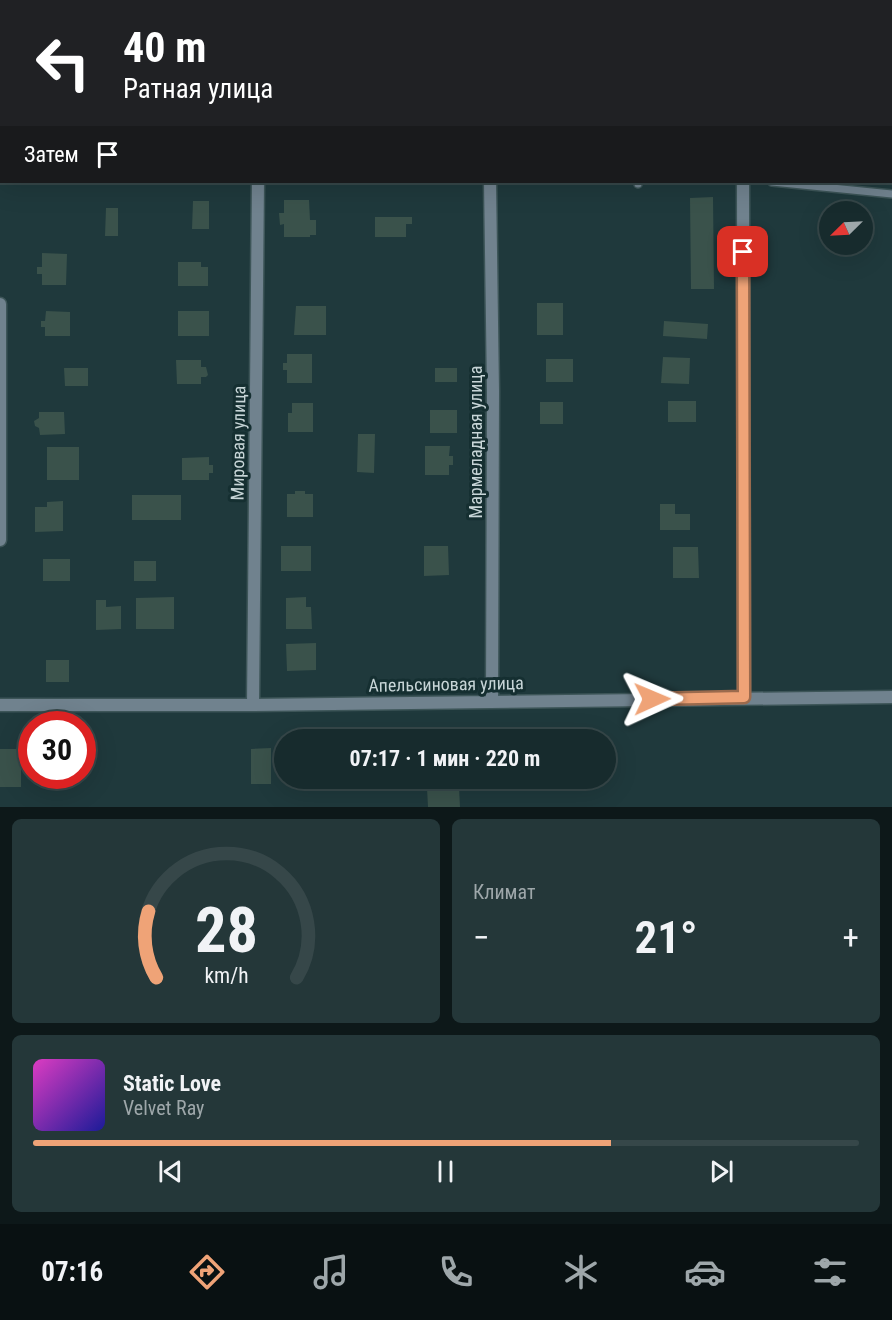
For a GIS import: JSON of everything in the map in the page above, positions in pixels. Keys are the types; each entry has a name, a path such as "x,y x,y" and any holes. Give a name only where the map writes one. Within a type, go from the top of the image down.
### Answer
{"street":[{"name":"Мировая улица","path":"253,705 258,183"},
{"name":"Мармеладная улица","path":"490,183 493,391 492,702"},
{"path":"743,183 744,697"},
{"path":"0,304 0,540"},
{"name":"Апельсиновая улица","path":"0,705 253,705 744,697 892,697"}],"lane":[{"path":"782,183 892,194"}],"building":[{"path":"713,197 714,289 691,289 690,198"},
{"path":"284,200 309,200 310,220 316,220 316,235 284,237 284,224 280,225 279,213 284,213"},
{"path":"193,201 209,201 209,229 192,229"},
{"path":"106,208 118,208 118,236 105,236"},
{"path":"375,217 412,217 412,224 406,224 406,237 375,237"},
{"path":"42,253 67,254 66,285 42,285 42,274 37,274 37,267 42,267"},
{"path":"178,262 201,262 201,267 208,267 208,286 178,286"},
{"path":"537,303 563,303 563,335 537,335"},
{"path":"296,306 326,306 326,335 294,335"},
{"path":"46,311 70,312 70,336 45,336 45,327 41,327 41,321 45,321"},
{"path":"178,311 209,311 209,336 178,336"},
{"path":"664,321 708,324 707,339 663,336"},
{"path":"287,354 312,354 312,383 287,383 287,370 283,370 283,363 287,363"},
{"path":"663,357 690,358 689,384 661,383"},
{"path":"546,359 573,359 573,382 546,382"},
{"path":"176,360 201,360 201,367 206,367 208,375 201,377 201,384 177,384"},
{"path":"64,368 88,368 88,386 65,386"},
{"path":"435,368 457,368 457,382 435,382"},
{"path":"668,401 696,401 696,422 668,422"},
{"path":"540,402 563,402 563,424 540,424"},
{"path":"292,403 313,403 313,432 288,432 288,413 292,413"},
{"path":"430,410 457,410 457,433 430,433"},
{"path":"39,412 64,412 65,434 40,435 39,428 35,426 34,421 39,418"},
{"path":"358,434 375,434 374,473 357,472"},
{"path":"425,446 450,446 449,456 453,456 453,465 449,465 449,475 425,475"},
{"path":"47,447 79,447 79,480 47,480"},
{"path":"209,457 209,465 213,465 213,473 209,473 209,480 182,480 182,458"},
{"path":"295,491 313,494 313,517 287,517 287,494 295,494"},
{"path":"132,495 181,495 181,520 132,520"},
{"path":"63,501 63,531 35,532 35,507 47,507 47,502"},
{"path":"660,504 675,504 675,514 690,514 690,530 660,530"},
{"path":"281,546 311,546 311,571 281,571"},
{"path":"424,546 448,546 449,575 424,576"},
{"path":"673,547 698,547 699,578 673,578"},
{"path":"43,559 70,559 70,581 43,581"},
{"path":"134,561 156,561 156,581 134,581"},
{"path":"174,597 174,629 136,629 136,598"},
{"path":"306,597 306,607 311,607 312,629 286,629 286,598"},
{"path":"96,600 106,600 106,607 121,606 121,629 96,630"},
{"path":"316,643 316,670 287,671 286,644"},
{"path":"46,660 69,660 69,682 46,682"},
{"path":"271,748 271,784 251,784 251,749"},
{"path":"0,749 18,749 18,787 0,787"},
{"path":"427,789 459,789 460,807 428,807"}],"route":[{"path":"652,699 744,697 743,252"}]}
